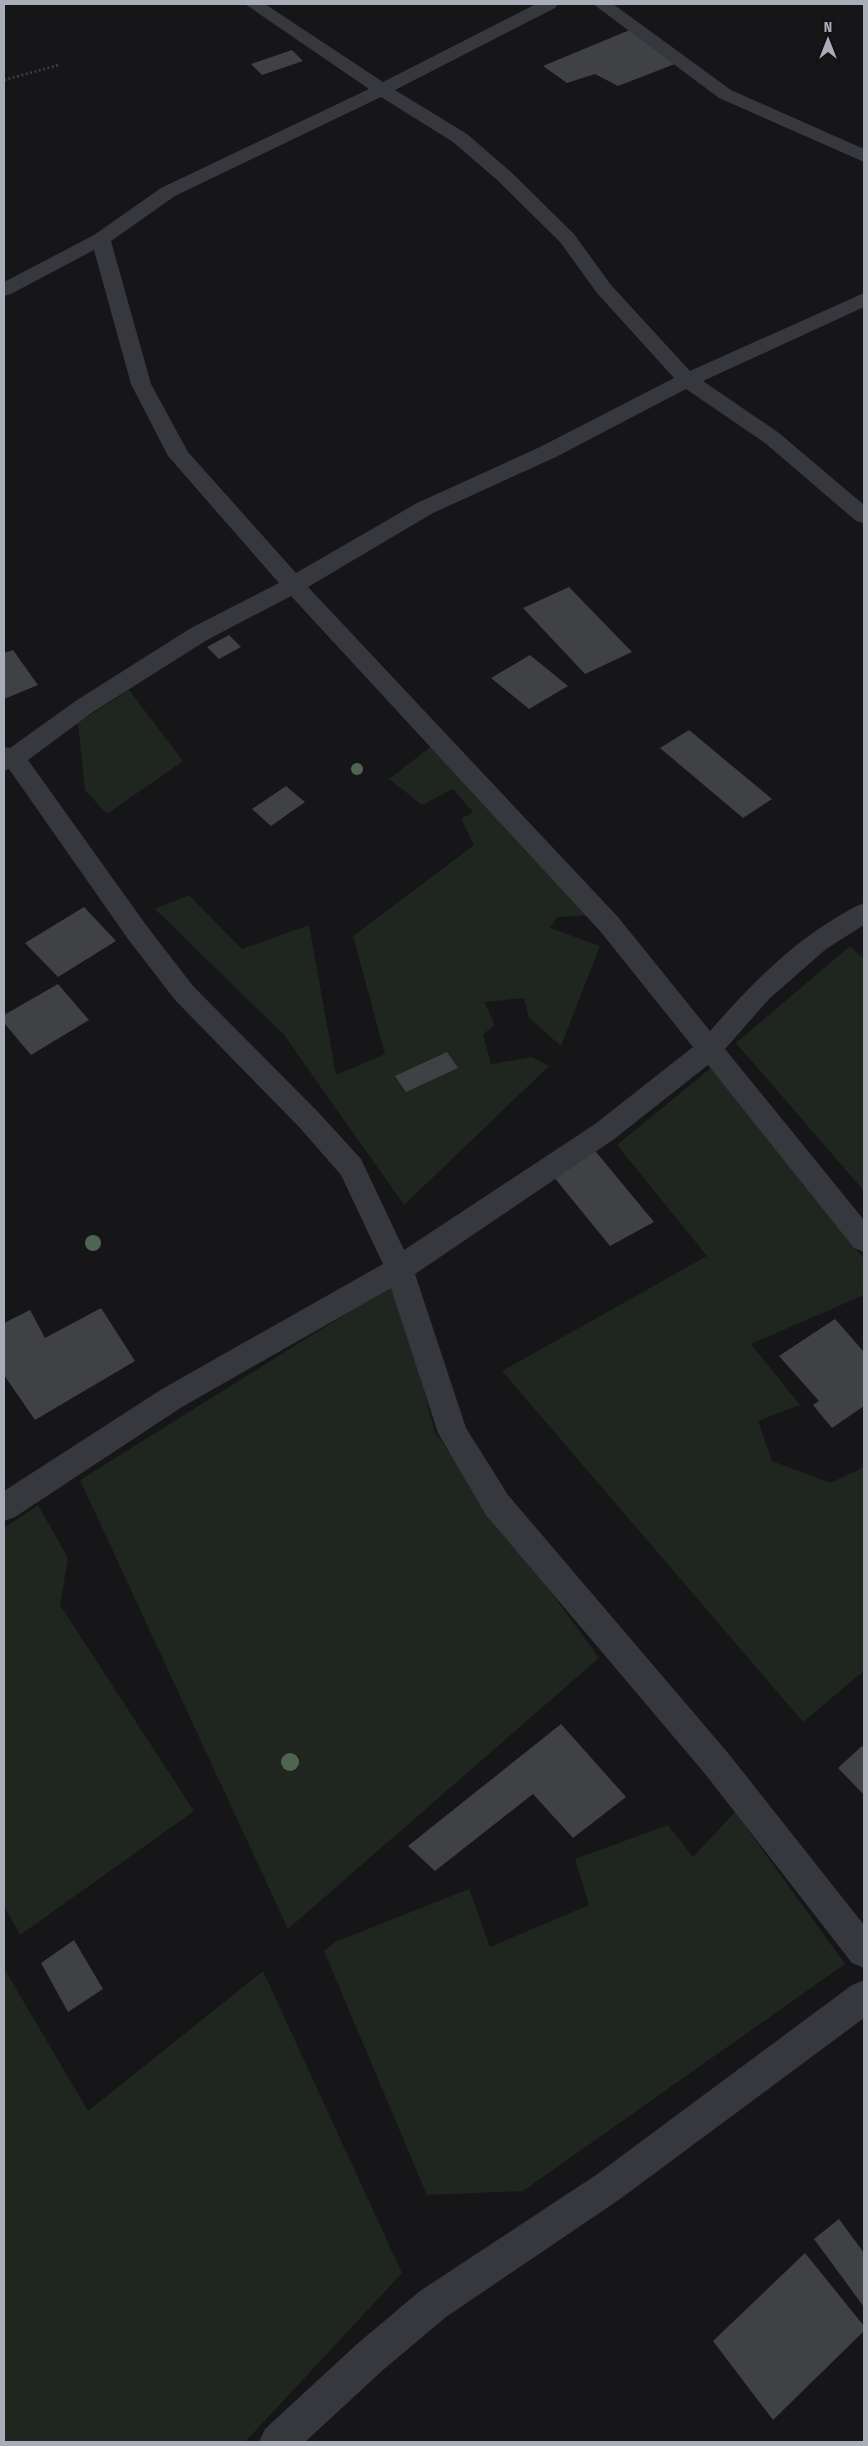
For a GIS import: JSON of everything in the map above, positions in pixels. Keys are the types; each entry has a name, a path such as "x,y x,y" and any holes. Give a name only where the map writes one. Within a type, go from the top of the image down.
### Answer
{"street":[{"path":"254,4 382,90 460,138 502,175 567,238 604,288 687,380 772,438 864,516"},
{"path":"4,290 101,239 168,192 382,90 549,4"},
{"path":"602,4 725,94 864,156"},
{"path":"101,239 141,384 179,456 294,585 609,924 864,1240"},
{"path":"864,299 687,380 548,452 425,508 294,585 199,634 85,706 7,759 184,993 310,1121 351,1167 399,1269 453,1433 497,1504 717,1764 864,1951"},
{"path":"4,1507 172,1398 399,1269 604,1132 710,1049 760,992 817,942 864,913"},
{"path":"278,2442 370,2357 433,2304 608,2187 864,1997"}],"path":[{"path":"4,80 60,65"}],"shaded area":[{"path":"129,690 183,761 107,814 85,790 78,723"},
{"path":"432,746 595,915 557,917 550,928 600,946 561,1046 529,1018 524,998 484,1002 495,1025 483,1034 491,1064 532,1057 549,1066 404,1205 284,1035 155,909 189,895 242,949 309,925 336,1075 385,1054 353,936 474,845 461,819 473,812 453,789 422,805 389,779"},
{"path":"850,946 864,959 864,1191 736,1043"},
{"path":"712,1067 864,1259 864,1295 751,1344 800,1405 758,1421 772,1461 830,1483 864,1467 864,1671 803,1722 502,1371 707,1256 617,1145"},
{"path":"395,1283 435,1432 599,1658 288,1929 80,1480"},
{"path":"38,1505 68,1558 60,1605 194,1811 20,1935 4,1906 4,1528"},
{"path":"735,1812 845,1964 523,2191 427,2195 324,1951 335,1942 469,1889 490,1947 589,1905 575,1859 668,1825 693,1857"},
{"path":"5,1970 88,2111 263,1971 402,2273 245,2442 4,2442"}],"building":[{"path":"632,29 680,62 618,86 595,74 567,83 543,66"},
{"path":"292,50 303,61 262,75 251,64"},
{"path":"569,587 632,652 585,674 523,608"},
{"path":"229,635 241,647 219,659 207,647"},
{"path":"13,650 38,685 4,699 4,653"},
{"path":"530,655 568,686 529,709 491,678"},
{"path":"689,730 772,799 743,818 660,748"},
{"path":"286,786 305,802 271,826 252,809"},
{"path":"84,907 116,941 58,977 25,943"},
{"path":"58,984 89,1020 31,1055 4,1023 4,1015"},
{"path":"447,1052 458,1068 406,1092 395,1076"},
{"path":"592,1147 654,1222 610,1246 549,1171"},
{"path":"101,1308 135,1361 35,1420 4,1375 4,1323 30,1310 45,1338"},
{"path":"835,1319 864,1352 864,1406 832,1428 813,1405 819,1401 779,1356"},
{"path":"561,1724 626,1797 573,1838 533,1794 435,1871 408,1846"},
{"path":"862,1746 864,1748 864,1795 838,1768"},
{"path":"74,1940 103,1989 68,2012 41,1963"},
{"path":"839,2219 864,2253 864,2307 814,2239"},
{"path":"805,2253 864,2326 864,2331 773,2420 713,2341"}]}
